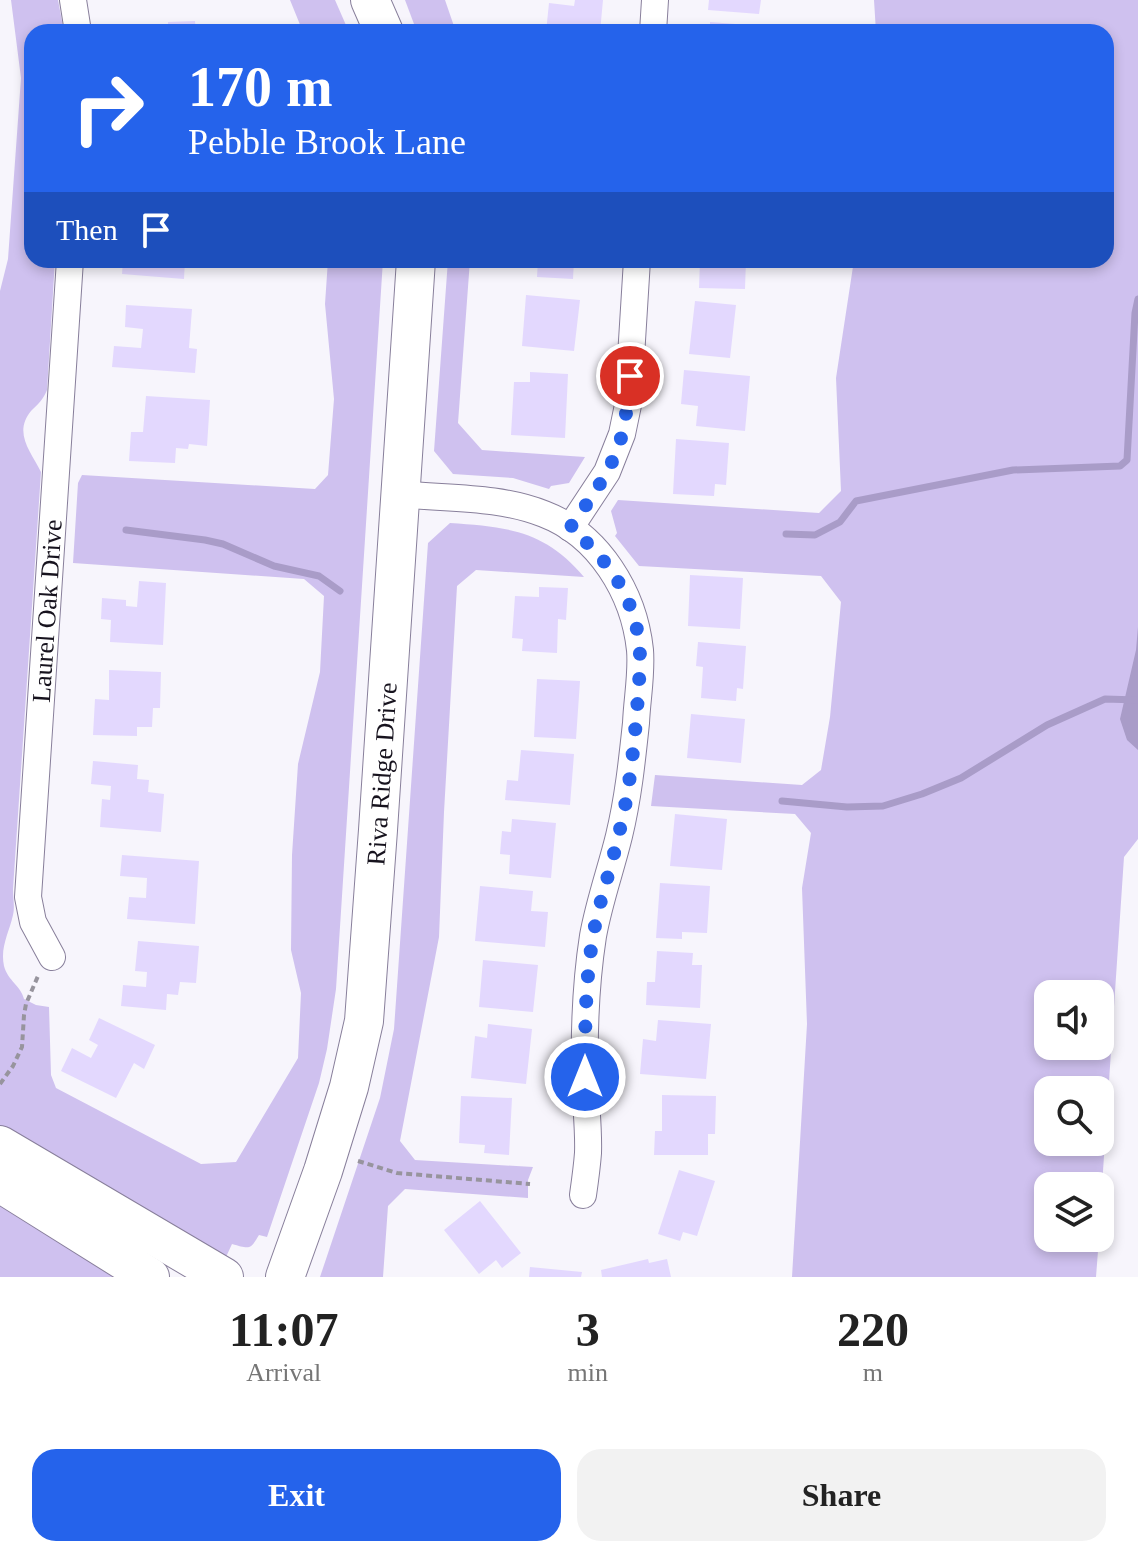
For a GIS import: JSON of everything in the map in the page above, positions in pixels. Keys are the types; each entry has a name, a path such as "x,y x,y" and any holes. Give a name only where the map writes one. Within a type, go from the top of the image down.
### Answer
{"street":[{"path":"73,0 77,24"},
{"path":"370,0 380,24"},
{"path":"654,24 655,0"},
{"name":"Laurel Oak Drive","path":"45,966 28,897 69,268"},
{"name":"Riva Ridge Drive","path":"285,1277 349,1087 364,1021 415,268"},
{"path":"570,528 607,472 622,434 628,405 637,268"},
{"path":"401,494 515,505 544,514 570,528 604,559 625,593 635,621 640,654 628,793 591,953 585,1025 588,1151 583,1195"},
{"path":"0,1145 224,1277"},
{"path":"0,1183 150,1277"}],"path":[{"path":"0,1084 22,1047 26,1004 45,966"},
{"path":"356,1160 397,1173 530,1184"}],"shaded area":[{"path":"11,0 58,0 62,24 24,24 24,268 55,268 47,390 26,419 24,427 29,450 41,472 14,909 4,946 4,966 24,999 49,1007 51,1075 56,1088 201,1164 236,1162 298,1058 301,993 291,950 292,855 298,764 320,672 324,596 304,579 73,563 78,483 82,475 315,489 328,475 334,399 325,304 327,268 382,268 336,989 327,1049 319,1083 267,1237 259,1235 249,1247 232,1244 226,1257 0,1133 0,291 8,259 21,78"},
{"path":"290,0 335,0 346,24 300,24"},
{"path":"405,0 445,0 453,24 414,24"},
{"path":"874,0 1138,0 1138,839 1124,857 1114,1007 1114,980 1034,980 1034,1060 1110,1060 1109,1076 1034,1076 1034,1156 1104,1156 1103,1172 1034,1172 1034,1252 1098,1252 1096,1277 792,1277 807,1024 802,888 811,833 795,814 651,806 655,775 802,785 821,770 830,717 841,602 821,576 639,566 615,536 617,533 611,511 618,500 819,513 841,491 836,378 853,268 1114,268 1114,24 876,24"},
{"path":"447,268 469,268 458,423 482,450 585,457 569,483 549,489 513,478 453,474 434,451"},
{"path":"450,523 507,529 539,540 555,549 584,577 476,570 457,586 439,937 400,1141 415,1160 533,1167 528,1180 528,1198 405,1189 388,1206 383,1277 320,1277 380,1098 394,1029 428,543"},
{"path":"1138,627 1138,750 1127,740 1120,719 1136,650"},
{"path":"0,1193 128,1277 0,1277"}],"building":[{"path":"575,0 603,0 601,24 547,24 549,3 574,6"},
{"path":"709,0 761,0 759,14 708,10"},
{"path":"195,21 195,24 168,24"},
{"path":"122,268 185,268 184,279 122,274"},
{"path":"538,268 574,268 573,279 537,277"},
{"path":"700,268 746,268 745,289 699,288"},
{"path":"526,295 580,300 574,351 522,346"},
{"path":"695,301 736,305 730,358 689,354"},
{"path":"126,305 192,309 189,348 197,349 195,373 112,367 114,346 141,348 143,329 125,327"},
{"path":"684,370 750,376 745,431 696,426 698,406 681,404"},
{"path":"530,372 568,374 565,438 511,435 514,382 530,382"},
{"path":"146,396 210,400 207,446 189,444 188,449 176,448 175,463 129,461 131,432 143,432"},
{"path":"676,439 729,443 726,485 715,484 714,496 673,494"},
{"path":"690,575 743,578 740,629 688,626"},
{"path":"139,581 166,583 163,645 110,642 111,620 101,619 102,598 126,600 126,606 137,607"},
{"path":"539,587 568,588 566,620 558,619 557,653 522,651 523,639 512,638 515,596 539,597"},
{"path":"698,642 746,646 743,689 737,688 736,701 701,698 703,667 696,666"},
{"path":"109,670 161,672 160,708 153,708 152,727 137,727 137,736 93,735 95,699 109,700"},
{"path":"537,679 580,681 576,739 534,737"},
{"path":"691,714 745,719 741,763 687,758"},
{"path":"521,750 574,754 570,805 505,800 507,780 518,781"},
{"path":"93,761 138,765 137,779 149,780 148,792 164,794 161,832 100,827 102,799 110,800 111,786 91,784"},
{"path":"675,814 727,819 722,870 670,866"},
{"path":"512,819 556,823 551,878 509,874 510,855 500,854 502,831 511,832"},
{"path":"122,855 199,861 195,924 127,919 129,897 146,898 147,878 120,876"},
{"path":"660,883 710,886 707,933 682,932 682,939 656,938"},
{"path":"480,886 533,891 531,911 548,912 545,947 475,941"},
{"path":"138,941 199,946 196,983 180,982 178,995 167,994 166,1010 121,1006 123,985 146,987 147,972 135,971"},
{"path":"657,951 693,953 692,965 702,965 700,1008 646,1005 647,982 655,982"},
{"path":"483,960 538,965 533,1012 479,1007"},
{"path":"99,1018 155,1045 144,1069 134,1063 116,1098 61,1071 72,1048 91,1058 98,1045 89,1040"},
{"path":"658,1020 711,1024 706,1079 640,1074 643,1039 656,1041"},
{"path":"488,1024 532,1029 526,1084 471,1078 475,1036 487,1038"},
{"path":"662,1095 716,1096 715,1134 708,1134 708,1155 654,1155 655,1131 662,1131"},
{"path":"461,1096 512,1098 509,1155 484,1153 485,1145 459,1143"},
{"path":"679,1170 715,1181 697,1236 683,1232 680,1241 658,1234"},
{"path":"480,1201 521,1253 502,1268 496,1260 479,1274 444,1230"},
{"path":"648,1259 649,1263 667,1259 671,1277 602,1277 601,1270"},
{"path":"530,1267 582,1272 581,1277 529,1277"}],"waterway":[{"path":"786,534 815,535 840,522 856,501 1013,470 1120,466 1127,460 1138,299"},
{"path":"126,530 223,544 274,566 319,576 340,591"},
{"path":"782,801 847,807 883,806 961,778 1047,725 1105,699 1138,700"}],"route":[{"path":"585,1077 585,1025 594,934 628,793 640,654 635,621 615,574 604,559 570,528 598,488 618,446 628,405 630,376"}]}
